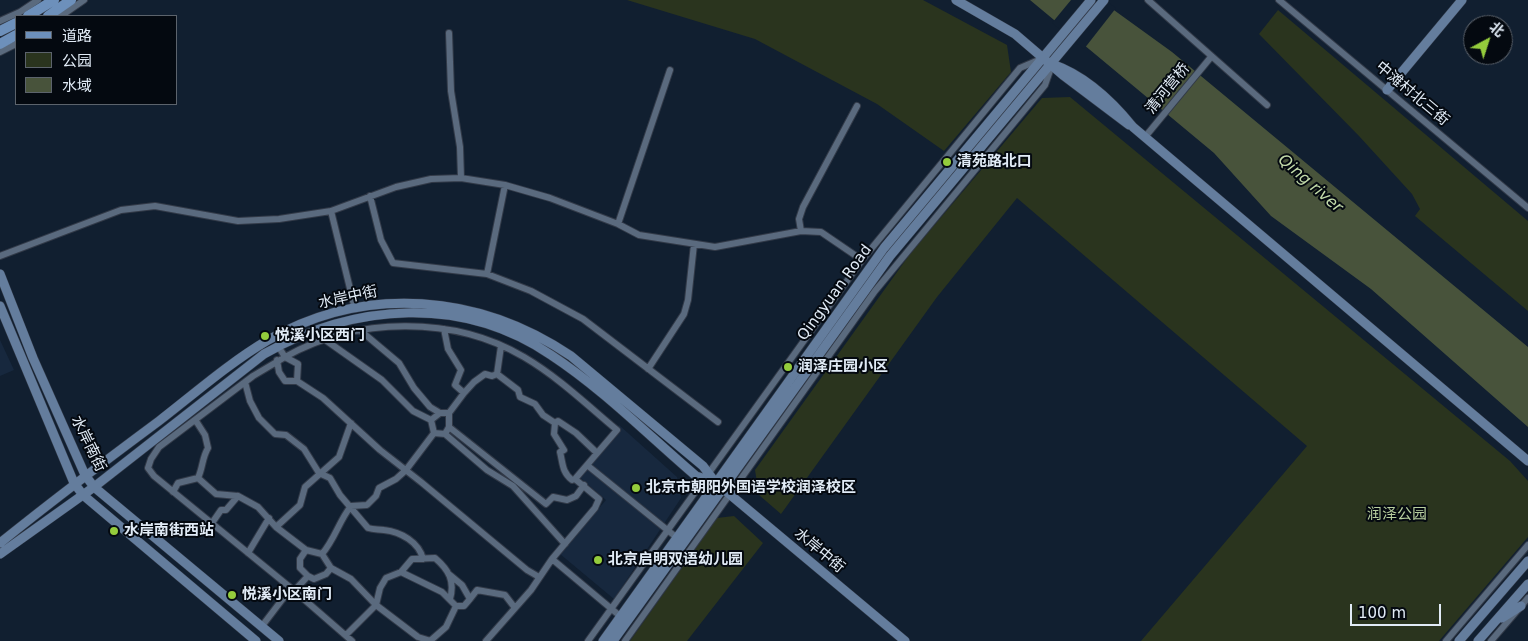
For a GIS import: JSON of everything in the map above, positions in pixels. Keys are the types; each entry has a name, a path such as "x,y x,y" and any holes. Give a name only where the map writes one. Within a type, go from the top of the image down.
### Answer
{"main road":[{"path":"30,15 54,0"},
{"path":"49,15 71,0"},
{"path":"0,31 15,24"},
{"path":"0,44 15,36"}],"street":[{"path":"0,21 20,12 38,0"},
{"path":"62,15 84,0"},
{"path":"956,0 1015,34 1064,76 1119,119 1133,127 1528,460"},
{"name":"Qingyuan Road","path":"603,641 884,248 1091,0"},
{"name":"Qingyuan Road","path":"613,641 726,491 890,256 1104,0"},
{"path":"1148,0 1266,105"},
{"name":"中滩村北三街","path":"1279,0 1528,208"},
{"path":"1387,90 1462,0"},
{"path":"449,33 451,91 460,147 461,178"},
{"path":"0,52 15,44"},
{"path":"588,641 862,260 1020,68 1044,57"},
{"name":"清河营桥","path":"1145,137 1211,57"},
{"path":"618,224 670,70"},
{"path":"801,231 800,218 803,207 857,106"},
{"path":"0,256 121,210 155,206 238,221 279,219 331,211 396,186 431,179 461,178 506,185 550,198 618,224 639,235 715,246 801,231 821,232 862,260"},
{"path":"486,274 506,185"},
{"path":"370,196 381,240 393,263 486,274 531,291 583,319 718,422"},
{"path":"331,211 355,309"},
{"path":"648,368 684,314 688,300 694,244"},
{"name":"水岸南街","path":"0,274 34,358 86,475 94,487 280,641"},
{"name":"水岸中街","path":"0,543 74,483 268,340 322,316 355,309 389,303 438,304 478,311 523,328 571,356 703,466 707,476 905,641"},
{"name":"水岸南街","path":"0,306 74,483 83,495 256,641"},
{"name":"水岸中街","path":"0,554 94,487 233,376 278,346 330,324 391,313 433,314 498,328 539,348 575,372 696,476 707,476"},
{"path":"352,641 154,476 148,468 151,459 159,447 277,360 324,340 361,330 395,326 444,329 501,346 522,356 559,380 617,430 572,480 562,468 560,452 564,450 554,434 555,423"},
{"path":"444,329 448,349 461,370 455,384 464,393"},
{"path":"361,330 398,363 414,388 430,407 440,413 448,413"},
{"path":"324,340 382,380 413,411 431,420"},
{"path":"278,346 285,357 298,364 297,381"},
{"path":"497,374 501,346"},
{"path":"277,360 278,372 285,381 297,381 324,398 380,450 526,570 539,577"},
{"path":"445,434 449,427 448,413 464,393 485,374 492,376 497,374"},
{"path":"497,374 518,390 520,397 535,404 544,415 555,423 558,421 576,433 597,453"},
{"path":"245,382 250,401 259,418 275,434 286,435 304,449 319,473 330,478 340,495 368,528 384,530 410,539 421,551 423,559"},
{"path":"431,420 440,413"},
{"path":"431,420 434,433"},
{"path":"196,421 204,435 208,448 203,456 203,467 198,478"},
{"path":"276,527 300,505 305,487 338,457 351,423"},
{"path":"449,427 546,504 553,496 567,500 576,496 584,485"},
{"path":"434,433 445,434 487,470 513,486 565,544"},
{"path":"322,554 332,542 340,520 351,506 367,505 376,496 379,488 396,479 406,470 434,433"},
{"path":"587,465 676,537"},
{"path":"173,492 178,483 198,478"},
{"path":"198,478 216,494 238,496 258,508 276,527 306,550 322,554 332,568 351,579 376,605 418,637 431,641 446,627 456,606"},
{"path":"486,641 531,590 552,559 595,508 599,499 575,478"},
{"path":"625,641 726,491"},
{"path":"212,523 221,510 226,510 238,496"},
{"path":"248,553 269,518"},
{"path":"1446,641 1528,545"},
{"path":"306,550 300,559 300,568 308,576 314,579 326,574 332,568"},
{"path":"346,635 376,605 380,588 386,578 401,572 412,559 435,558 446,568 450,575 453,590 450,599"},
{"path":"552,559 620,616"},
{"path":"1459,641 1528,561"},
{"path":"401,572 442,592 456,606 464,606 478,590 504,595 515,608"},
{"path":"450,575 462,585 470,599"},
{"path":"262,626 293,590 308,576"},
{"path":"1478,641 1528,584"},
{"path":"1491,641 1528,598"},
{"path":"1495,622 1520,606"}],"shaded area":[{"path":"0,340 14,370 0,376"},
{"name":"北京市朝阳外国语学校润泽校区","path":"619,425 677,477 681,498 614,599 560,554 606,500 578,476"}],"green space":[{"path":"627,0 923,0 1007,45 1011,72 944,151 877,104 755,39"},
{"path":"1278,10 1528,221 1528,311 1415,216 1420,209 1412,194 1359,136 1259,34"},
{"name":"润泽公园","path":"1070,97 1510,461 1528,481 1528,537 1439,641 1141,641 1307,446 1017,198 937,297 781,514 759,495 755,470 910,254 1042,98"},
{"path":"734,516 763,543 687,641 630,641 717,518"}],"water":[{"name":"Qing river","path":"1030,0 1100,0 1172,52 1528,347 1528,427 1371,289 1271,216 1214,153"}],"pier":[{"path":"1071,0 1105,0 1116,8 1084,49 1052,23"}],"place":[{"name":"清苑路北口","path":"947,162"},
{"name":"悦溪小区西门","path":"265,336"},
{"name":"润泽庄园小区","path":"788,367"},
{"name":"北京市朝阳外国语学校润泽校区","path":"636,488"},
{"name":"水岸南街西站","path":"114,531"},
{"name":"北京启明双语幼儿园","path":"598,560"},
{"name":"悦溪小区南门","path":"232,595"}]}
